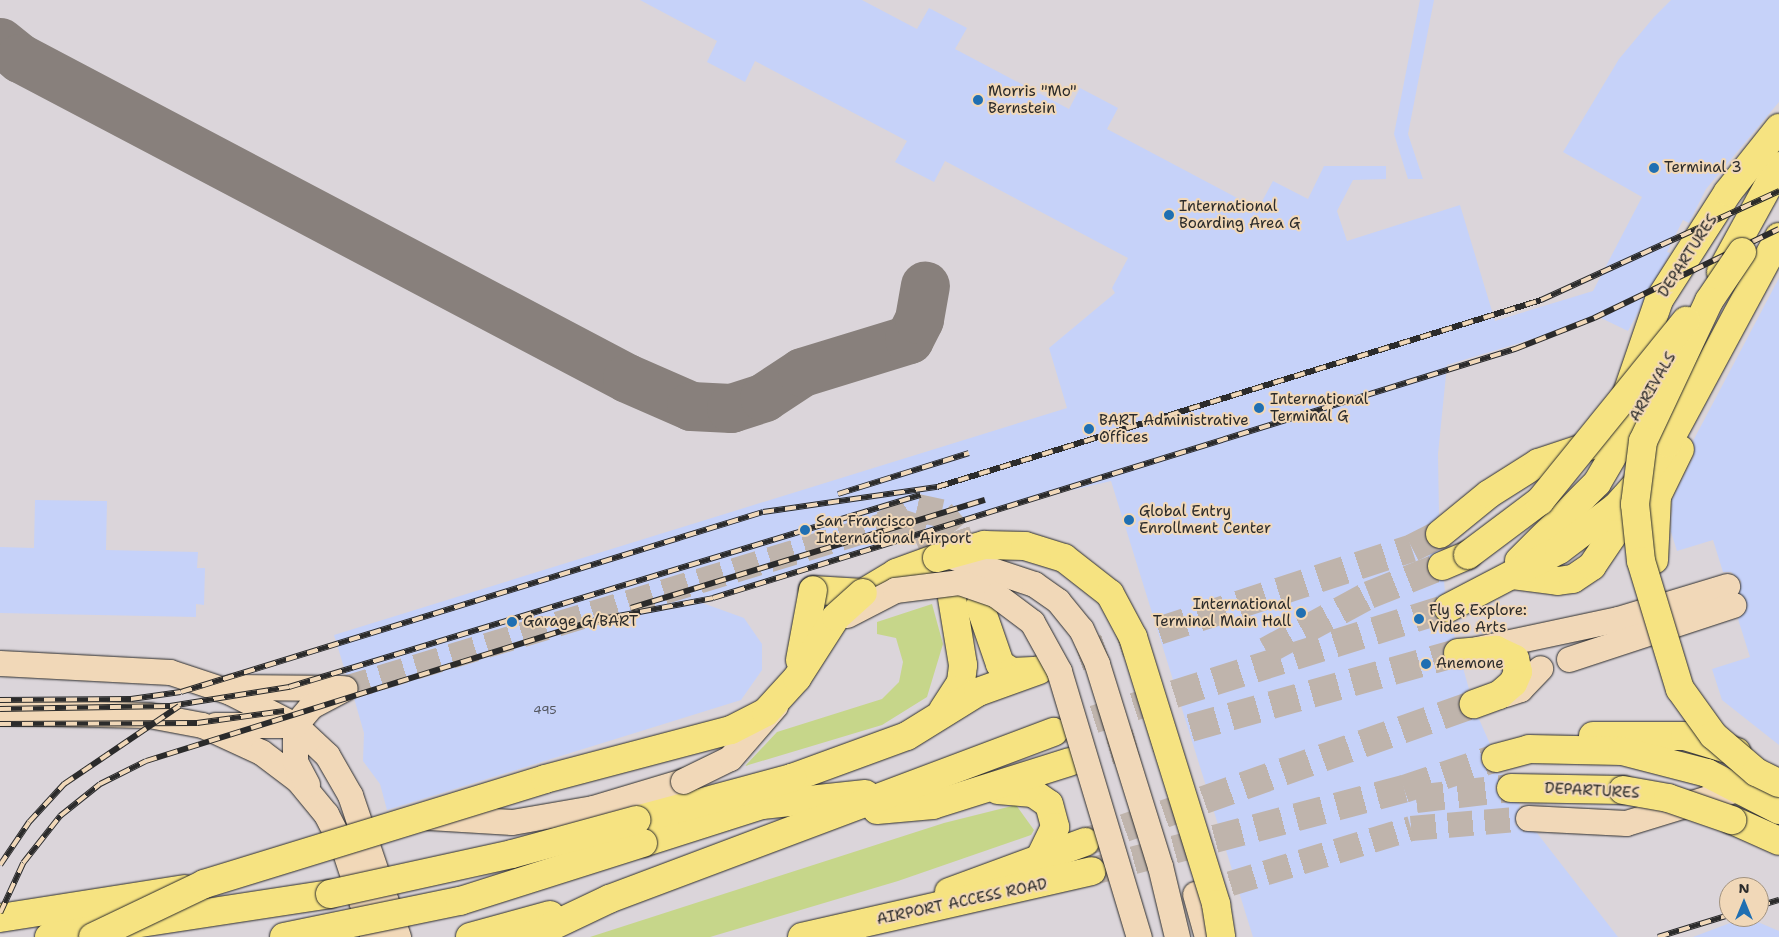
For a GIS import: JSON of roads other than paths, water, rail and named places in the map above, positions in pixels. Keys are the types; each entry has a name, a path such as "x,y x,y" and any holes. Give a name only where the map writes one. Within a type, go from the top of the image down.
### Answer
{"main road":[{"name":"DEPARTURES","path":"1624,398 1659,300 1728,192 1779,128"},
{"name":"ARRIVALS","path":"1448,608 1504,580 1575,509 1612,462 1779,166"},
{"name":"DEPARTURES","path":"1442,566 1468,555 1540,501 1742,252 1779,199"},
{"path":"1504,580 1558,581 1573,579 1592,566 1612,536 1616,506 1668,443 1779,237"},
{"path":"1742,252 1709,301 1643,441 1635,504 1641,561 1680,688 1713,735 1756,772 1779,783"},
{"path":"1654,560 1657,496 1722,364 1726,333"},
{"path":"1440,534 1489,494 1538,463 1627,433"},
{"path":"0,918 204,884 424,817 731,730 766,712 797,678 814,590 863,593 896,573 947,555 984,545 1025,546 1070,562 1110,594 1133,637 1216,904 1221,937"},
{"path":"929,723 949,703 961,682 962,644 952,598"},
{"path":"284,937 442,906 640,832 907,736 978,692 1039,670 1012,672 1000,664 980,606"},
{"path":"1465,651 1505,651 1515,660 1518,672 1487,700"},
{"path":"1689,677 1707,714 1752,757"},
{"path":"470,937 609,899 1054,732"},
{"path":"1496,758 1556,748 1603,732 1665,734 1752,757 1779,771"},
{"path":"1556,748 1622,751 1707,773 1779,810"},
{"path":"842,813 933,805 1069,762"},
{"path":"707,820 792,778"},
{"name":"DEPARTURES","path":"1524,788 1622,790 1668,798 1771,835"},
{"path":"163,937 330,894 512,854 707,820 762,806 906,789"},
{"path":"968,794 1023,790 1045,800 1055,827 1041,856"},
{"path":"869,929 1041,856 1085,842"},
{"name":"AIRPORT ACCESS ROAD","path":"802,937 869,929 909,914 1092,871"},
{"path":"93,937 204,884"},
{"path":"49,937 330,894"},
{"path":"529,937 609,899"}],"street":[{"path":"947,555 1034,584 1058,601 1081,629 1097,664 1157,858 1177,937"},
{"path":"424,817 512,822 562,814 710,771 752,738 818,642 841,619 895,590 960,582 996,595 1026,616 1051,651 1139,937"},
{"path":"1465,651 1730,595 1569,659"},
{"path":"0,663 127,666 204,681 259,689 345,688 311,706 295,725 295,761 344,849 372,937"},
{"path":"1487,700 1520,689 1540,668"},
{"path":"204,681 295,725 327,755 347,788 398,937"},
{"path":"0,712 122,712 202,725 295,725"},
{"path":"202,725 269,757 318,802"},
{"path":"1528,818 1626,823 1736,789"},
{"path":"1195,894 1207,937"}],"tunnel":[{"path":"883,525 917,508 941,513 956,531 971,573"},
{"path":"883,525 898,522 927,532 947,581"},
{"path":"345,688 883,525"},
{"path":"1039,670 1412,548 1440,534"},
{"path":"1266,651 1369,595 1442,566"},
{"path":"1054,732 1448,608"},
{"path":"1069,762 1458,653"},
{"path":"1085,842 1474,704"},
{"path":"1093,871 1404,789 1496,758"},
{"path":"1416,799 1511,788"},
{"path":"1195,894 1411,828 1528,818"}],"railway":[{"path":"0,700 131,699 181,692 763,512 937,487 1541,300 1779,191"},
{"path":"0,913 23,863 60,816 100,784 146,761 597,620 713,598 1515,349 1594,318 1779,229"},
{"path":"838,494 969,453"},
{"path":"0,709 170,706 289,687 920,495"},
{"path":"631,608 985,500"},
{"path":"0,865 29,822 64,784 179,706"},
{"path":"0,724 197,723 284,711"},
{"path":"1769,903 1779,900"},
{"path":"1658,937 1719,918"}],"place":[{"name":"Morris \"Mo\" Bernstein","path":"978,100"},
{"name":"Terminal 3","path":"1654,168"},
{"name":"International Boarding Area G","path":"1169,215"},
{"name":"International Terminal G","path":"1259,408"},
{"name":"BART Administrative Offices","path":"1089,429"},
{"name":"Global Entry Enrollment Center","path":"1129,520"},
{"name":"San Francisco International Airport","path":"805,530"},
{"name":"International Terminal Main Hall","path":"1301,613"},
{"name":"Fly & Explore: Video Arts","path":"1419,619"},
{"name":"Garage G/BART","path":"512,622"},
{"name":"Anemone","path":"1426,664"}]}
